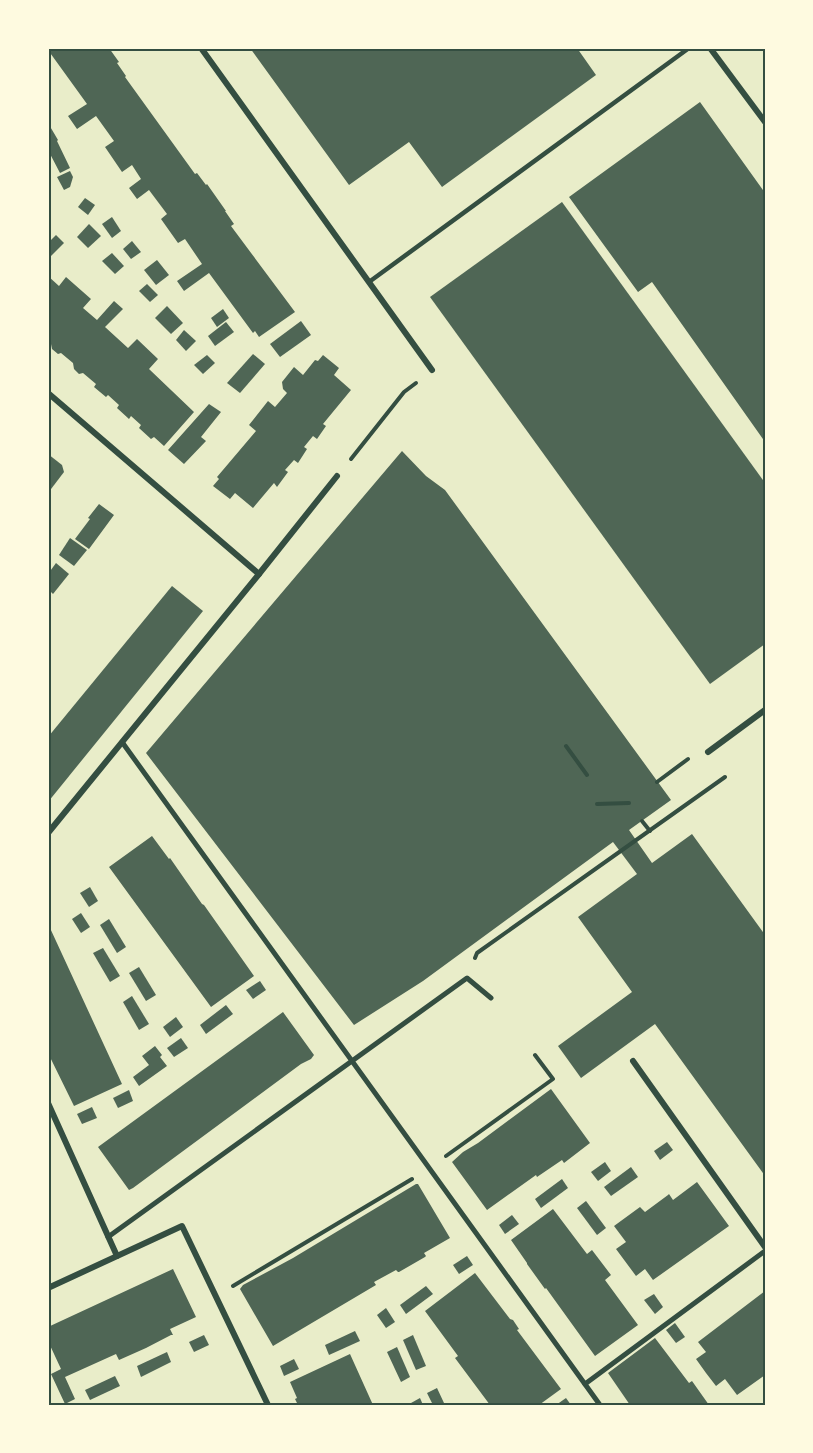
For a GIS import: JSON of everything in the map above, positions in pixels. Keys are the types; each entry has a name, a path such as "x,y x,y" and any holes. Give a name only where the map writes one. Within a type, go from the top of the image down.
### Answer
{"street":[{"path":"201,48 432,370"},
{"path":"710,48 765,122"},
{"path":"48,393 259,574"},
{"path":"48,833 337,476"},
{"path":"708,752 765,710"},
{"path":"122,742 600,1405"},
{"path":"108,1237 467,978 491,998"},
{"path":"585,1384 765,1249 633,1061"},
{"path":"48,1103 117,1256"},
{"path":"48,1288 182,1226 268,1405"}],"lane":[{"path":"369,282 689,48"}],"path":[{"path":"337,476 404,392 432,370"},
{"path":"566,746 587,775"},
{"path":"657,782 695,754"},
{"path":"467,978 477,953 725,777"},
{"path":"597,804 629,803"},
{"path":"642,821 650,831"},
{"path":"216,1296 430,1168 553,1079 535,1055"}],"building":[{"path":"48,48 109,48 119,62 117,63 125,77 195,174 197,173 207,184 234,224 231,226 295,312 259,337 255,331 253,333 209,273 184,291 177,281 202,264 185,239 178,243 161,219 167,214 149,190 137,199 129,188 141,179 132,165 122,172 105,147 114,141 96,116 77,129 68,116 87,104"},
{"path":"250,48 577,48 596,75 442,187 409,142 349,185"},
{"path":"700,102 765,193 765,442 652,282 638,292 569,197"},
{"path":"48,123 70,168 60,173 48,150"},
{"path":"70,171 73,177 70,187 64,190 57,177"},
{"path":"85,198 95,205 88,215 78,207"},
{"path":"562,202 765,483 765,644 710,684 430,297"},
{"path":"112,217 121,231 112,238 102,224"},
{"path":"89,224 101,236 88,248 77,237"},
{"path":"56,235 64,243 50,257 48,243"},
{"path":"132,241 141,252 131,259 123,249"},
{"path":"112,253 124,266 115,274 102,261"},
{"path":"157,260 169,275 156,285 144,270"},
{"path":"48,276 59,286 66,277 91,299 83,308 97,320 114,301 123,309 105,327 128,348 137,339 158,359 149,369 194,412 164,446 154,437 151,439 139,428 141,425 131,416 129,419 117,408 119,405 94,387 96,384 83,373 79,374 74,369 73,363 52,349 48,341"},
{"path":"147,284 158,295 150,302 139,291"},
{"path":"167,306 183,323 171,334 155,318"},
{"path":"223,309 229,318 217,327 211,318"},
{"path":"301,321 311,335 280,357 270,344"},
{"path":"226,322 234,332 215,346 208,336"},
{"path":"184,330 196,341 186,351 176,340"},
{"path":"253,354 265,364 240,393 227,383"},
{"path":"207,355 215,363 203,374 194,365"},
{"path":"323,355 339,368 334,375 351,390 323,424 326,426 317,439 313,436 304,447 307,449 298,463 294,460 285,470 288,472 277,487 274,483 253,508 235,493 230,499 213,486 219,479 217,477 256,431 249,425 268,401 275,407 287,393 283,389 282,382 294,367 303,375 315,360 318,361"},
{"path":"209,404 221,412 201,437 206,441 184,464 168,450"},
{"path":"402,451 426,476 445,490 671,800 629,830 652,863 692,834 765,935 765,1176 655,1024 581,1078 558,1046 632,992 578,917 637,874 613,842 423,981 354,1025 146,753"},
{"path":"48,454 62,465 64,472 48,493"},
{"path":"99,504 114,515 89,549 75,539"},
{"path":"70,538 87,550 74,566 59,555"},
{"path":"56,563 69,574 53,594 48,589 48,574"},
{"path":"172,586 203,611 48,802 48,737"},
{"path":"152,836 254,976 211,1007 109,867"},
{"path":"90,887 98,901 89,907 80,893"},
{"path":"81,913 90,927 81,933 72,919"},
{"path":"109,919 126,947 117,953 100,925"},
{"path":"50,928 122,1084 74,1106 48,1053 48,929"},
{"path":"103,948 120,976 110,982 93,953"},
{"path":"139,967 156,995 146,1001 129,973"},
{"path":"260,981 266,990 253,999 246,990"},
{"path":"132,996 149,1024 139,1030 123,1002"},
{"path":"226,1005 233,1014 206,1034 200,1025"},
{"path":"283,1012 314,1055 311,1059 129,1190 98,1147"},
{"path":"176,1017 183,1027 170,1037 163,1027"},
{"path":"181,1038 188,1048 174,1057 167,1048"},
{"path":"155,1046 167,1066 139,1086 133,1077 149,1065 142,1056"},
{"path":"551,1089 590,1143 564,1163 562,1160 537,1177 536,1175 487,1210 452,1162"},
{"path":"129,1090 133,1101 118,1108 113,1098"},
{"path":"92,1107 97,1118 82,1124 77,1114"},
{"path":"667,1142 673,1150 660,1160 654,1151"},
{"path":"605,1162 611,1171 598,1181 591,1172"},
{"path":"631,1167 638,1177 611,1196 604,1187"},
{"path":"562,1179 568,1188 541,1208 535,1199"},
{"path":"697,1182 729,1226 653,1280 645,1269 636,1276 616,1249 626,1242 614,1226 640,1207 645,1212 669,1194 673,1200"},
{"path":"416,1184 450,1238 424,1253 425,1257 399,1272 396,1270 374,1282 376,1285 273,1346 240,1289 243,1285 293,1258"},
{"path":"586,1201 606,1228 597,1235 577,1208"},
{"path":"553,1209 587,1254 592,1250 611,1275 605,1280 638,1325 595,1356 511,1240"},
{"path":"512,1215 519,1224 505,1234 499,1225"},
{"path":"467,1256 473,1265 459,1274 453,1265"},
{"path":"173,1269 196,1317 170,1329 173,1335 146,1348 119,1360 116,1354 65,1377 75,1399 65,1404 51,1374 61,1369 48,1341 48,1327"},
{"path":"475,1273 513,1320 519,1329 517,1330 561,1389 539,1405 490,1405 455,1358 458,1356 425,1311"},
{"path":"426,1286 433,1294 406,1314 400,1305"},
{"path":"765,1291 765,1375 737,1395 725,1379 716,1386 706,1373 696,1359 706,1352 698,1342"},
{"path":"654,1294 663,1307 655,1314 644,1300"},
{"path":"386,1308 395,1322 386,1328 377,1315"},
{"path":"675,1323 685,1337 676,1343 666,1330"},
{"path":"355,1331 360,1341 329,1355 325,1345"},
{"path":"204,1335 209,1345 194,1352 189,1342"},
{"path":"413,1335 426,1366 416,1370 403,1340"},
{"path":"655,1338 689,1383 692,1381 709,1405 630,1405 608,1373"},
{"path":"397,1347 410,1377 401,1382 387,1352"},
{"path":"167,1352 171,1362 141,1377 137,1366"},
{"path":"350,1354 373,1405 298,1405 290,1382"},
{"path":"294,1359 299,1369 284,1376 280,1366"},
{"path":"115,1376 120,1386 90,1400 85,1390"},
{"path":"437,1388 445,1405 433,1405 427,1393"},
{"path":"420,1398 423,1405 412,1405 411,1403"},
{"path":"566,1398 571,1405 556,1405"}]}
